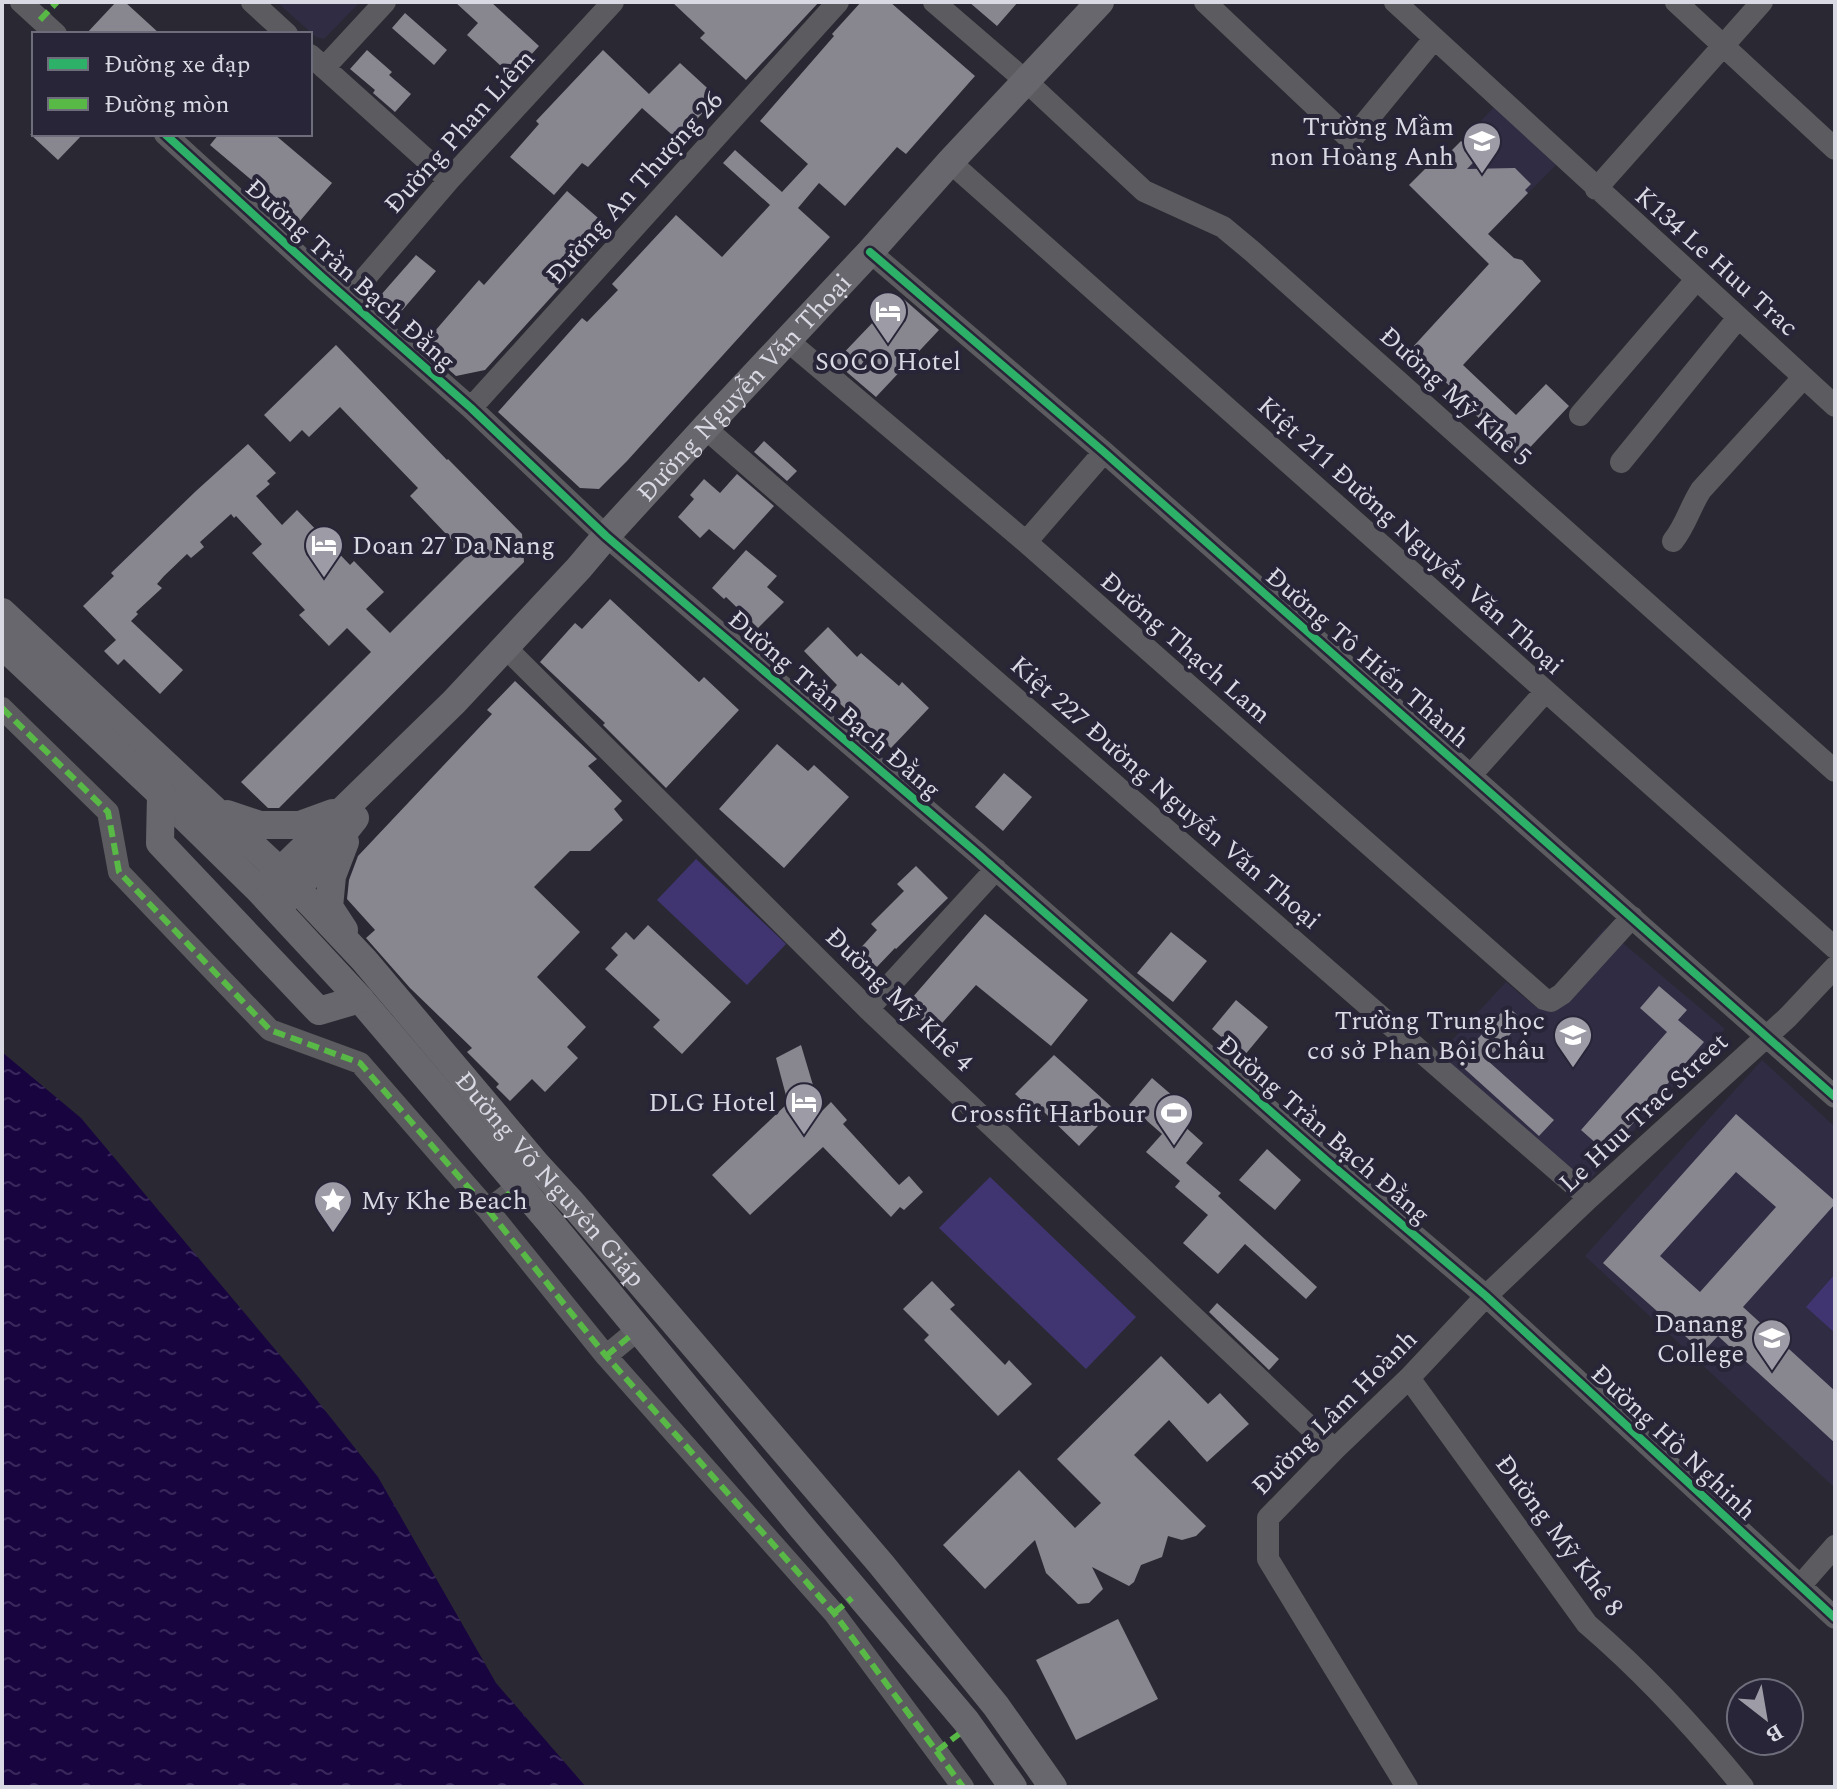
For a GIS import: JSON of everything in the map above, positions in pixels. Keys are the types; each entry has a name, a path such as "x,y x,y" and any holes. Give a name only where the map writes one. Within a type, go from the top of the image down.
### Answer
{"main road":[{"name":"Đường Nguyễn Văn Thoại","path":"268,899 288,880 298,852 350,814 1100,2"},
{"name":"Đường Võ Nguyên Giáp","path":"2,612 169,784 360,999 946,1696 1013,1787"},
{"name":"Đường Võ Nguyên Giáp","path":"2,645 169,784 218,811 364,960 881,1564 996,1706 1053,1787"},
{"path":"169,784 160,843 319,1011 360,999"},
{"path":"218,811 260,825 300,825 350,814 332,876 329,907 364,960"}],"street":[{"path":"21,2 54,32"},
{"path":"252,2 285,32"},
{"path":"385,2 317,61 449,180"},
{"name":"Đường Phan Liêm","path":"348,298 449,180 613,2"},
{"name":"Đường An Thượng 26","path":"471,408 838,2"},
{"name":"Đường Mỹ Khê 5","path":"934,2 1027,82 1144,191 1223,227 1253,252 1835,771"},
{"path":"1205,2 1351,140 1434,39"},
{"name":"K134 Le Huu Trac","path":"1395,2 1835,406"},
{"path":"1676,2 1835,149"},
{"path":"1596,189 1762,2"},
{"name":"Đường Trần Bạch Đằng","path":"167,136 471,408 606,536 996,869 1327,1161 1486,1296"},
{"name":"Kiệt 211 Đường Nguyễn Văn Thoại","path":"950,162 1835,948"},
{"name":"Đường Tô Hiến Thành","path":"870,252 1104,452 1835,1097"},
{"path":"1580,415 1696,280"},
{"path":"1621,462 1738,318"},
{"name":"Đường Thạch Lam","path":"788,341 1026,542 1544,999 1551,1001 1562,994 1632,917"},
{"path":"1673,541 1686,524 1701,490 1803,378"},
{"name":"Kiệt 227 Đường Nguyễn Văn Thoại","path":"705,428 1589,1198"},
{"path":"1026,542 1104,452"},
{"name":"Đường Mỹ Khê 4","path":"505,647 868,1009 1335,1449"},
{"path":"1471,775 1545,692"},
{"path":"2,708 108,812 119,872 270,1030 360,1063 488,1210 606,1356 834,1613 963,1787"},
{"path":"868,1009 996,869"},
{"name":"Le Huu Trac Street","path":"1486,1296 1788,1017 1835,967"},
{"path":"488,1210 510,1193"},
{"name":"Đường Lâm Hoành","path":"1407,1787 1268,1559 1268,1518 1409,1378 1486,1296"},
{"name":"Đường Hồ Nghinh","path":"1486,1296 1835,1618"},
{"path":"606,1356 629,1337"},
{"name":"Đường Mỹ Khê 8","path":"1409,1378 1587,1624 1623,1655 1718,1755 1743,1787"},
{"path":"1800,1586 1835,1546"},
{"path":"834,1613 852,1598"},
{"path":"937,1751 959,1734"}],"shaded area":[{"path":"277,2 360,2 324,39 310,32"},
{"name":"Trường Mầm non Hoàng Anh","path":"1496,105 1556,165 1473,248 1409,185 1443,151 1448,155"},
{"path":"696,859 786,944 747,985 657,900"},
{"name":"Trường Trung học cơ sở Phan Bội Châu","path":"1605,928 1725,1029 1588,1182 1439,1054 1506,982 1537,1008"},
{"name":"Danang College","path":"1762,1060 1835,1127 1835,1488 1585,1256"},
{"path":"990,1177 1136,1317 1086,1369 939,1228"},
{"path":"1835,1274 1835,1333 1806,1307"}],"water":[{"path":"2,1052 81,1118 378,1477 496,1683 586,1787 2,1787"}],"building":[{"path":"116,2 125,2 158,32 88,32"},
{"path":"455,2 491,2 539,46 512,76 467,35 478,23"},
{"path":"672,2 819,2 746,80 700,38 705,33"},
{"path":"861,2 890,2 975,76 906,154 897,147 845,206 819,183 798,208 830,237 627,461 599,489 580,488 498,412 582,318 587,322 618,290 612,284 676,215 722,257 770,205 723,163 735,150 782,192 808,164 760,121"},
{"path":"969,2 1018,2 997,26"},
{"path":"405,13 447,50 434,65 392,28"},
{"path":"367,50 411,94 395,112 350,69"},
{"path":"603,50 649,94 680,63 717,97 678,140 642,108 588,167 582,163 554,195 510,157 539,124 536,121"},
{"path":"1483,126 1496,139 1467,169 1515,168 1531,184 1525,190 1528,193 1488,234 1514,258 1522,260 1541,281 1463,365 1516,415 1546,384 1569,406 1520,458 1411,349 1489,264 1409,185 1443,151 1447,155"},
{"path":"32,136 81,136 58,160"},
{"path":"217,136 276,136 332,183 300,221 210,145"},
{"path":"567,191 612,230 485,370 456,376 422,346 479,280 484,285"},
{"path":"416,255 436,271 393,321 373,304"},
{"name":"SOCO Hotel","path":"899,295 939,330 876,397 835,362"},
{"path":"336,345 522,534 524,562 279,808 268,808 241,782 371,652 347,628 329,646 299,615 305,610 252,553 262,544 231,514 200,542 204,547 191,558 187,554 164,576 157,584 162,588 136,612 138,614 131,621 183,670 160,694 124,659 118,665 104,651 116,640 83,606 114,576 111,573 248,444 276,473 267,481 270,484 256,496 282,525 297,510 350,565 354,561 384,592 366,609 390,633 467,556 410,496 418,488 340,407 309,437 302,430 290,442 264,415"},
{"path":"764,441 797,471 787,481 754,452"},
{"path":"737,474 774,506 734,550 709,529 700,538 678,517 694,499 690,495 704,479 720,493"},
{"path":"746,550 777,576 767,587 784,602 758,628 712,588"},
{"path":"610,599 699,682 704,677 739,710 666,788 603,725 605,723 540,662 575,623 582,629"},
{"path":"828,627 857,657 861,653 899,686 902,682 929,708 891,748 829,694 837,685 804,651"},
{"path":"515,681 597,759 588,766 622,801 614,809 623,820 590,851 570,851 534,887 580,932 537,977 586,1027 567,1047 578,1058 545,1092 532,1079 510,1101 496,1087 499,1084 467,1052 472,1048 410,988 366,938 375,930 347,899 349,880 358,856 492,714 487,710"},
{"path":"777,744 808,771 814,765 849,797 784,868 719,809"},
{"path":"1004,773 1032,797 1003,831 975,807"},
{"path":"916,866 948,898 874,970 856,953 877,930 871,924 904,891 897,884"},
{"path":"985,914 1088,1000 1051,1046 976,985 935,1031 905,1006"},
{"path":"648,925 731,1002 682,1054 653,1027 660,1020 605,969 618,955 611,948 626,932 634,940"},
{"path":"1171,932 1207,961 1173,1002 1137,973"},
{"path":"1659,986 1687,1010 1678,1020 1704,1042 1607,1153 1581,1130 1667,1032 1640,1008"},
{"path":"1236,1000 1268,1027 1244,1056 1212,1029"},
{"path":"1507,1006 1523,1020 1487,1060 1554,1120 1539,1136 1457,1062"},
{"name":"DLG Hotel","path":"801,1045 821,1112 831,1102 847,1120 843,1124 899,1185 909,1176 923,1192 904,1210 900,1207 891,1217 823,1147 750,1215 712,1175 788,1103 776,1058"},
{"path":"1054,1055 1114,1109 1079,1146 1044,1112 1040,1117 1015,1094"},
{"path":"1152,1078 1181,1103 1171,1114 1203,1143 1186,1163 1317,1287 1306,1299 1245,1244 1218,1274 1183,1243 1208,1215 1175,1187 1180,1181 1146,1152 1162,1134 1129,1105"},
{"path":"1736,1114 1835,1201 1743,1307 1835,1391 1835,1443 1718,1336 1703,1352 1603,1263","holes":["1736,1172 1776,1207 1700,1292 1660,1256"]},
{"path":"1267,1149 1301,1180 1275,1210 1239,1180"},
{"path":"932,1281 955,1305 950,1309 1005,1365 1009,1360 1032,1384 998,1416 924,1340 929,1335 903,1309"},
{"path":"1217,1303 1279,1359 1269,1370 1209,1312"},
{"path":"1161,1356 1208,1404 1220,1393 1249,1424 1207,1462 1169,1420 1134,1455 1206,1526 1196,1536 1182,1540 1168,1536 1162,1557 1141,1565 1129,1586 1092,1567 1103,1589 1089,1603 1078,1604 1046,1573 1035,1540 985,1589 943,1545 1019,1470 1075,1528 1101,1503 1057,1459"},
{"path":"1118,1619 1158,1699 1076,1740 1036,1660"}],"marked path":[{"path":"40,20 57,2"},
{"path":"2,708 108,812 119,872 270,1030 360,1063 488,1210 606,1356 834,1613 963,1787"},
{"path":"488,1210 510,1193"},
{"path":"606,1356 629,1337"},
{"path":"834,1613 852,1598"},
{"path":"937,1751 959,1734"}],"cycle path":[{"path":"167,136 471,408 606,536 977,853 1327,1161 1486,1296 1835,1618"},
{"path":"870,252 1104,452 1835,1097"}],"place":[{"name":"Trường Mầm non Hoàng Anh","path":"1482,175"},
{"name":"SOCO Hotel","path":"888,345"},
{"name":"Doan 27 Da Nang","path":"324,579"},
{"name":"Trường Trung học cơ sở Phan Bội Châu","path":"1573,1069"},
{"name":"DLG Hotel","path":"804,1136"},
{"name":"Crossfit Harbour","path":"1174,1147"},
{"name":"My Khe Beach","path":"333,1234"},
{"name":"Danang College","path":"1772,1372"}]}
